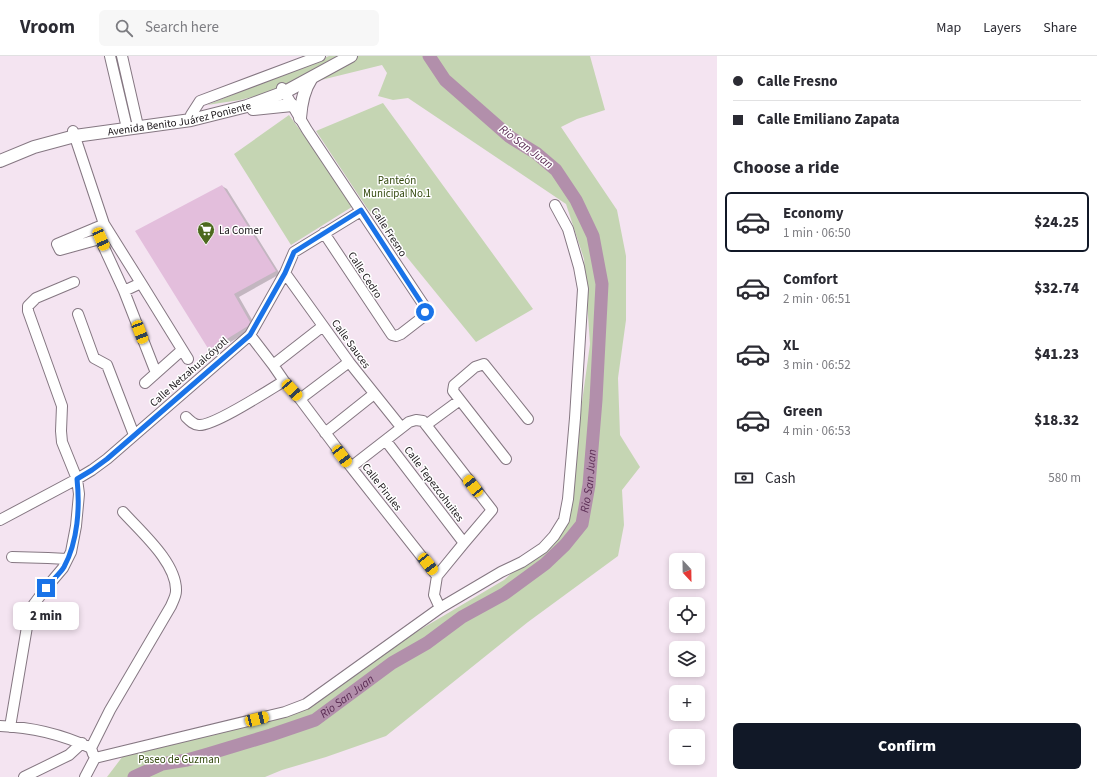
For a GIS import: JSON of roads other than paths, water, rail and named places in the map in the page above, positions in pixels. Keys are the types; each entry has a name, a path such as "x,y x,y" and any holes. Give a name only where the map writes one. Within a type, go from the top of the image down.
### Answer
{"main road":[{"name":"Avenida Benito Juárez Poniente","path":"191,117 284,90 342,56"},
{"name":"Avenida Benito Juárez Poniente","path":"0,155 32,141 132,124 191,117 236,108 311,79 351,56"},
{"path":"300,118 301,101 306,86 311,79"},
{"path":"236,108 247,109 292,105"},
{"name":"Avenida Benito Juárez Poniente","path":"0,161 74,133"}],"street":[{"path":"110,56 132,124"},
{"path":"122,56 132,124"},
{"path":"191,117 200,101 320,56"},
{"name":"Calle Fresno","path":"284,90 300,118 424,307 425,312 423,317 401,334 396,336 392,335 387,329"},
{"path":"74,133 99,226 141,283 188,359"},
{"path":"85,777 95,758 285,712 306,704 440,608 501,572 522,562 543,548 554,536 564,520 568,499 575,418 583,289 579,267 568,229 555,205"},
{"name":"Calle Netzahualcóyotl","path":"0,520 77,479 102,462 134,435 250,335 285,273 294,252 361,210"},
{"path":"99,226 57,244 60,250 106,237"},
{"name":"Calle Cedro","path":"324,233 387,329"},
{"path":"106,237 124,291 156,373"},
{"name":"Calle Sauces","path":"285,273 349,362 401,428"},
{"path":"74,282 36,298 28,306 28,311 62,406 60,431 62,442 77,479 79,494 76,526 71,552 63,568 34,604 29,615 5,726 29,728 56,734 86,746 95,758"},
{"path":"124,291 141,283"},
{"path":"78,314 94,358 107,365 134,435"},
{"path":"273,365 323,326"},
{"name":"Calle Pirules","path":"250,335 284,381 437,576"},
{"path":"145,383 182,350"},
{"path":"300,400 349,362"},
{"path":"506,459 453,392 454,385 475,367 484,364 528,419"},
{"path":"186,418 198,426 207,424 250,402 284,381"},
{"path":"325,433 374,394"},
{"path":"424,423 460,400"},
{"path":"351,467 409,422 416,420 424,423 492,510 437,576 434,595 440,608"},
{"name":"Calle Tepezcohuites","path":"386,441 464,543"},
{"path":"24,777 86,746 110,710 171,606 176,593 175,577 164,558 123,512"},
{"path":"12,557 67,560"}],"waterway":[{"name":"Rio San Juan","path":"134,777 162,764 187,760 208,754 315,720 392,663 427,643 462,617 504,594 545,564 565,545 582,524 589,485 596,400 602,284 593,236 576,200 556,170 536,153 510,137 445,80 429,56"}],"place":[{"name":"La Comer","path":"206,245"}],"park label":[{"name":"Panteón Municipal No.1","path":"397,186"},
{"name":"Paseo de Guzman","path":"179,759"}]}
